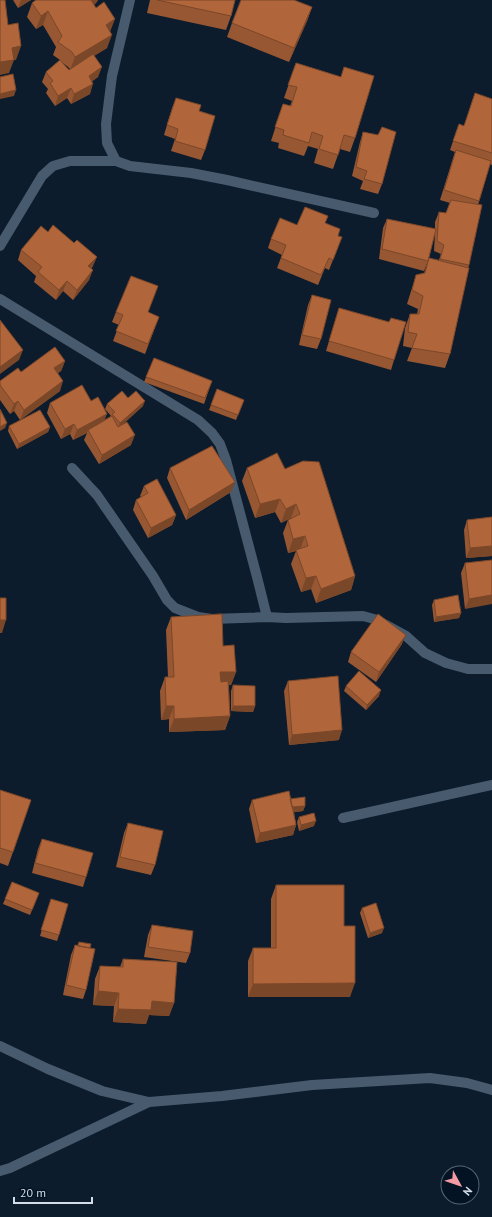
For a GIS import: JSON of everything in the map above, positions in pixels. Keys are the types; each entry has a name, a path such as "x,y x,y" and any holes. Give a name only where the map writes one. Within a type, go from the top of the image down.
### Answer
{"street":[{"path":"116,161 107,143 106,124 112,76 130,0"},
{"path":"0,246 42,176 53,166 70,161 116,161 130,166 192,173 374,213"},
{"path":"0,299 198,420 212,433 220,444 226,460 267,617"},
{"path":"72,468 97,495 153,576 167,600 176,608 198,617 212,619 363,616 374,619 406,636 425,653 446,663 468,669 492,669"},
{"path":"343,818 492,786"},
{"path":"0,1046 48,1069 102,1090 149,1102 312,1086 430,1078 467,1083 492,1090"},
{"path":"0,1171 10,1168 149,1102"}],"building":[{"path":"0,0 5,0 8,25 18,23 21,46 12,48 14,60 0,62"},
{"path":"36,0 91,0 96,8 104,2 115,19 106,25 112,35 75,57 72,52 58,42 62,36 48,11 41,16 32,3"},
{"path":"157,0 235,0 231,16"},
{"path":"241,0 294,0 312,7 294,48 232,23"},
{"path":"93,54 102,67 89,76 93,84 74,94 71,88 58,96 50,83 53,81 46,72 60,60 69,70"},
{"path":"296,63 341,77 344,67 374,76 355,138 344,135 338,155 319,149 323,136 312,132 309,143 283,135 284,130 275,127 283,104 291,106 297,87 288,85"},
{"path":"13,74 16,90 0,94 0,77"},
{"path":"475,93 492,99 492,153 453,141 459,124 464,126"},
{"path":"176,98 201,105 199,111 215,116 205,150 175,141 178,129 167,125"},
{"path":"382,127 396,132 382,184 364,179 367,171 356,167 363,132 378,135"},
{"path":"456,150 491,161 479,201 444,190"},
{"path":"451,200 482,205 469,265 440,259 444,245 437,241 439,212 446,213"},
{"path":"305,207 328,216 325,223 340,229 338,236 342,237 333,260 329,258 321,275 281,258 286,245 271,239 280,218 297,225"},
{"path":"387,219 436,229 428,261 382,249"},
{"path":"53,225 74,243 77,240 97,257 88,266 93,270 77,290 67,281 59,290 38,272 42,267 21,250 41,226 48,232"},
{"path":"429,258 469,268 450,354 412,348 417,334 408,332 410,314 419,314 423,296 412,290 416,275 425,273"},
{"path":"131,276 158,286 148,312 159,317 148,344 116,331 123,315 116,312"},
{"path":"312,295 331,300 321,339 302,335"},
{"path":"339,308 389,322 391,318 406,322 394,360 329,341"},
{"path":"0,320 23,350 0,367"},
{"path":"55,347 65,361 54,368 63,381 24,410 18,401 14,404 0,385 0,381 18,368 21,372"},
{"path":"154,358 212,381 205,398 146,377"},
{"path":"82,385 91,401 98,397 107,414 77,430 74,424 65,429 50,403"},
{"path":"217,389 244,400 238,415 211,405"},
{"path":"122,391 128,398 136,391 145,401 120,423 112,414 115,412 107,404"},
{"path":"0,409 7,423 0,427"},
{"path":"40,410 50,427 19,444 9,426"},
{"path":"112,416 118,427 127,422 135,435 102,455 88,430"},
{"path":"212,446 235,482 189,510 170,468"},
{"path":"277,453 285,469 303,461 319,462 355,576 321,589 316,576 306,578 296,550 308,546 305,536 293,539 288,520 300,514 296,504 286,509 280,499 260,504 247,468"},
{"path":"157,479 176,515 151,528 136,500 148,493 144,486"},
{"path":"492,517 492,546 470,548 467,520"},
{"path":"492,560 492,595 469,599 465,563"},
{"path":"458,595 461,613 436,617 434,600"},
{"path":"0,598 6,598 6,620 0,620"},
{"path":"222,614 223,646 234,645 236,672 220,672 221,682 228,681 230,716 174,719 174,706 166,706 165,677 174,677 171,617"},
{"path":"378,614 406,635 379,672 351,652"},
{"path":"359,671 381,690 367,705 346,686"},
{"path":"338,676 342,730 292,735 288,681"},
{"path":"233,685 255,686 255,706 233,706"},
{"path":"0,790 31,800 13,852 0,848"},
{"path":"289,791 296,825 260,833 252,800"},
{"path":"305,797 305,806 292,807 290,799"},
{"path":"314,813 316,821 301,825 299,817"},
{"path":"128,823 163,831 155,865 120,857"},
{"path":"42,839 93,853 86,877 35,863"},
{"path":"12,882 39,893 32,910 5,899"},
{"path":"276,885 344,885 344,926 355,926 355,983 253,984 253,948 276,948"},
{"path":"51,899 68,904 59,935 41,930"},
{"path":"376,903 384,928 370,933 362,908"},
{"path":"152,925 193,931 190,953 148,947"},
{"path":"79,942 91,944 90,948 78,946"},
{"path":"75,945 95,949 86,990 66,985"},
{"path":"123,959 177,962 174,1003 152,1001 151,1010 118,1009 119,993 98,991 100,966 123,967"}]}
